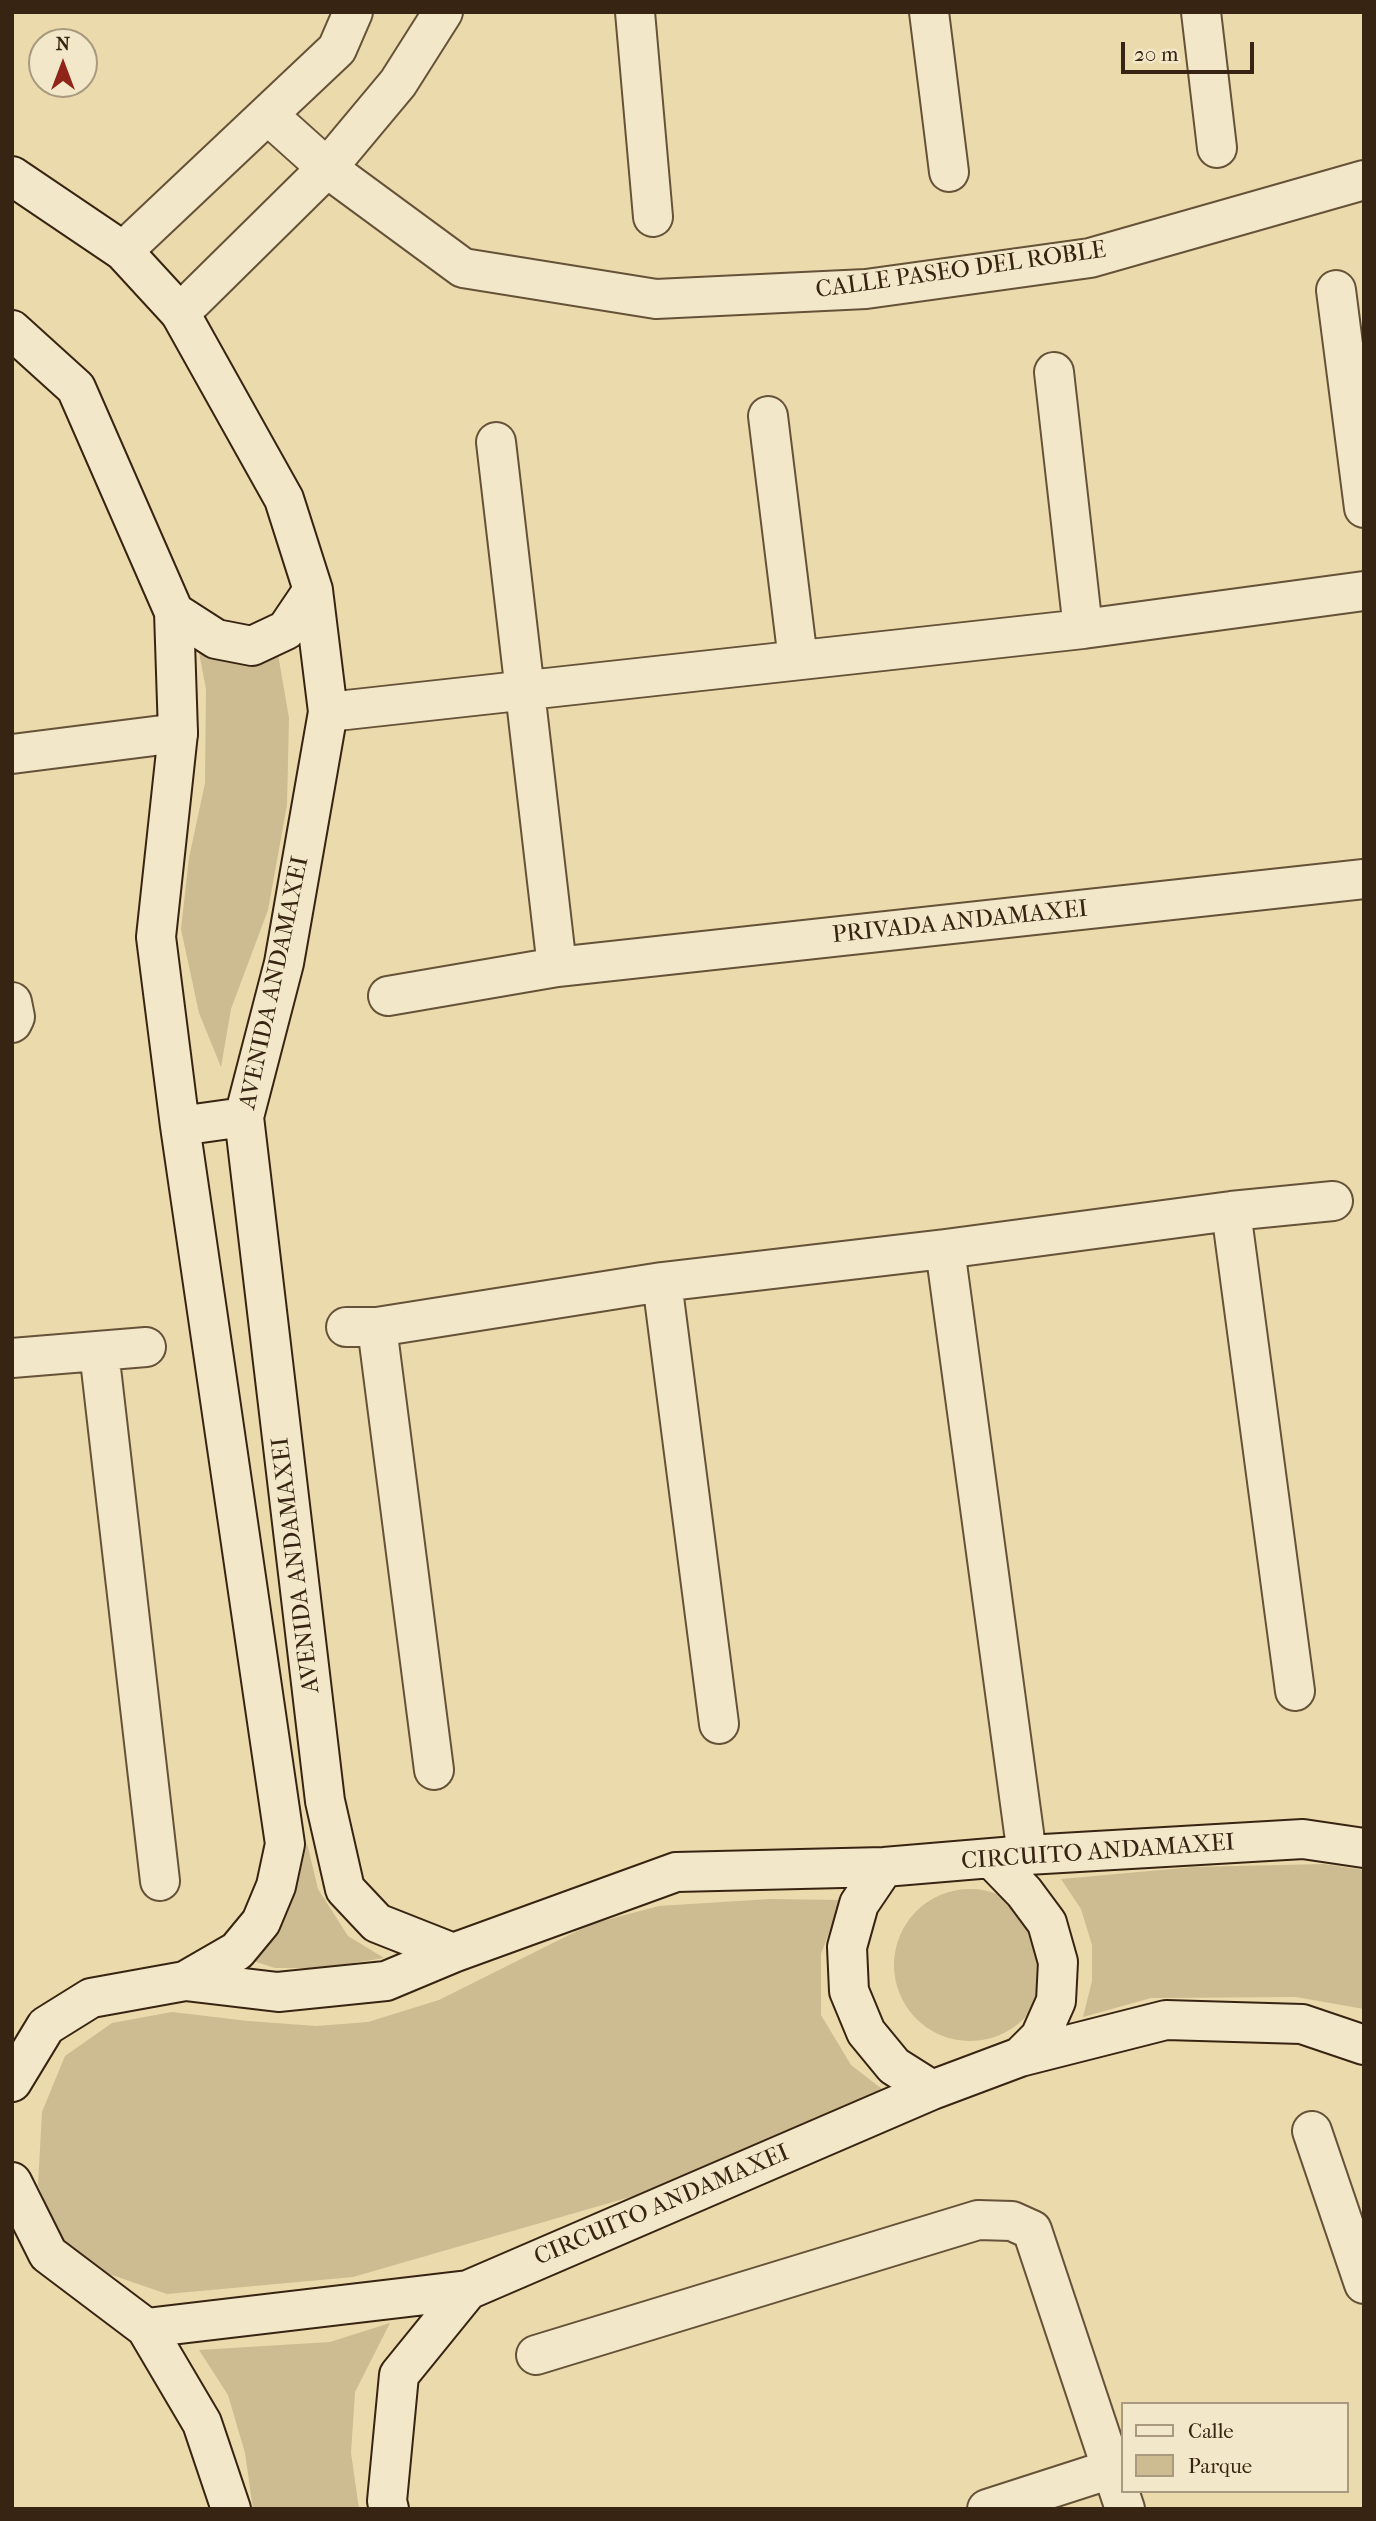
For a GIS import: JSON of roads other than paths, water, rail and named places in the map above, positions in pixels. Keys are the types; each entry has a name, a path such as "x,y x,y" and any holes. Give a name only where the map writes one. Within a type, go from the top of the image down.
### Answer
{"street":[{"path":"123,251 337,49 353,12"},
{"path":"180,313 327,168 398,83 443,12"},
{"path":"635,12 653,217"},
{"path":"929,12 949,172"},
{"path":"1201,12 1217,148"},
{"name":"CALLE PASEO DEL ROBLE","path":"268,115 327,168 463,268 656,299 866,289 1090,258 1364,180"},
{"name":"AVENIDA ANDAMAXEI","path":"12,176 123,251 180,313 284,499 313,590 328,712 284,963 244,1117 325,1801 345,1889 377,1923 453,1953"},
{"path":"1336,290 1364,509"},
{"name":"AVENIDA ANDAMAXEI","path":"15,332 76,388 174,612 178,733 156,937 180,1126 285,1844 276,1886 261,1922 237,1951 185,1981"},
{"path":"1054,372 1083,629"},
{"path":"768,416 798,660"},
{"path":"496,442 557,967"},
{"path":"174,612 216,639 252,646 286,630 313,590"},
{"path":"328,712 1083,629 1364,591"},
{"path":"12,754 178,733"},
{"name":"PRIVADA ANDAMAXEI","path":"388,996 557,967 1364,879"},
{"path":"12,1002 15,1017 12,1023"},
{"path":"180,1126 244,1117"},
{"path":"434,1770 362,1328 662,1282 945,1249 1231,1211 1333,1201"},
{"path":"1231,1211 1295,1690"},
{"path":"945,1249 1013,1845 1024,1892 1047,1923 1058,1962 1056,2001 1040,2037 1020,2057"},
{"path":"662,1282 719,1724"},
{"path":"12,1358 146,1347"},
{"path":"99,1351 160,1881"},
{"name":"CIRCUITO ANDAMAXEI","path":"12,2082 46,2026 91,1998 185,1981 278,1992 386,1981 453,1953 676,1872 884,1867 1013,1845 1303,1839 1364,1848"},
{"path":"884,1867 859,1904 847,1947 849,1991 866,2032 873,2041 894,2066 932,2090"},
{"name":"CIRCUITO ANDAMAXEI","path":"146,2328 468,2290 932,2090 1020,2057 1166,2020 1302,2024 1364,2045"},
{"path":"1312,2131 1364,2284"},
{"path":"12,2182 48,2254 146,2328 202,2423 225,2507"},
{"path":"536,2355 978,2220 1012,2221 1032,2230 1125,2509"},
{"path":"389,2509 387,2501 399,2375 468,2290"},
{"path":"987,2509 1111,2469"}]}
